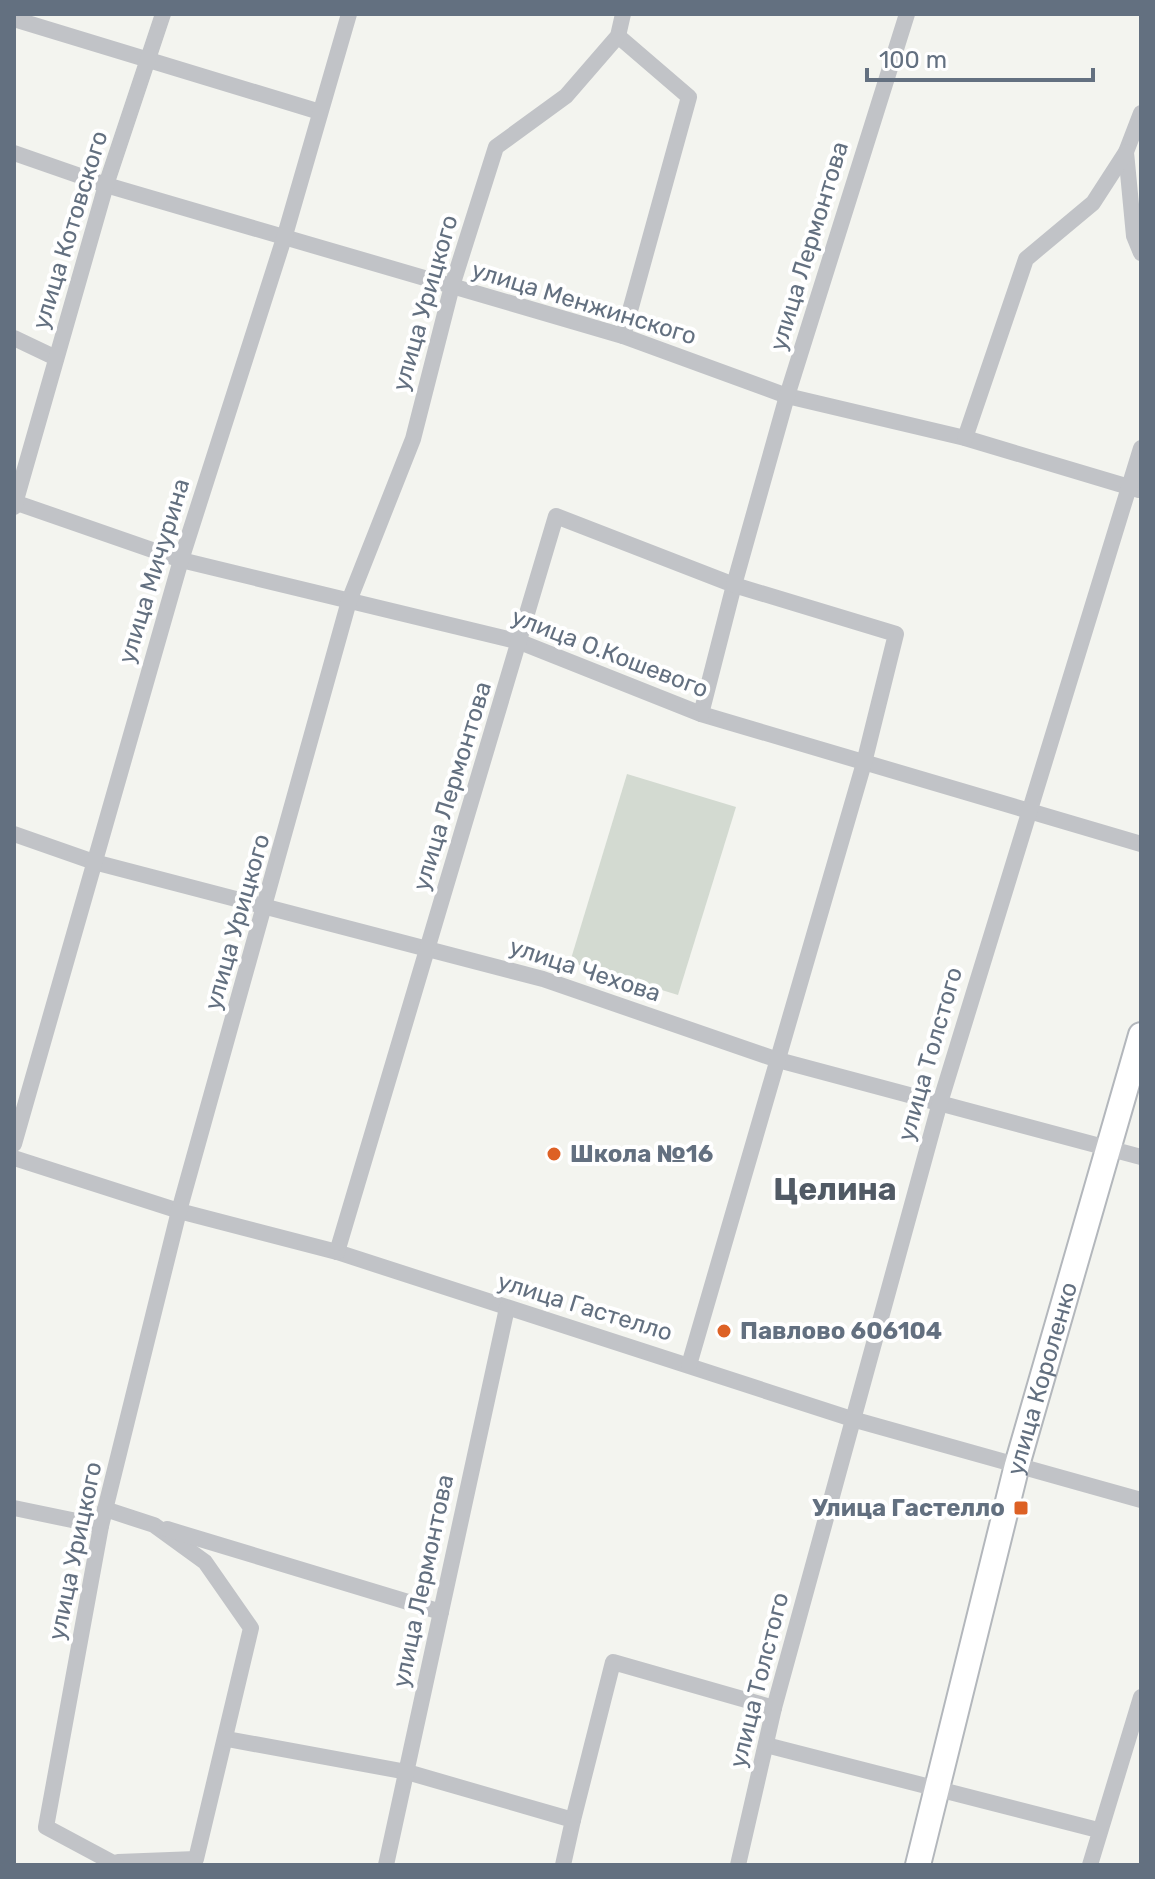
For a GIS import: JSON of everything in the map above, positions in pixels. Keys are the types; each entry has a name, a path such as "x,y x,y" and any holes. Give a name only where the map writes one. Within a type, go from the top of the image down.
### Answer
{"street":[{"name":"улица Котовского","path":"14,504 106,185 163,14"},
{"name":"улица Мичурина","path":"14,1144 181,560 285,235 349,14"},
{"name":"улица Урицкого","path":"117,1864 46,1827 103,1518 179,1211 266,909 349,601 413,439 452,286 496,147 566,96 618,36 623,14"},
{"name":"улица Лермонтова","path":"701,714 787,396 907,14"},
{"path":"14,19 320,112"},
{"path":"618,36 689,97 623,336"},
{"path":"965,438 1026,259 1093,203 1126,152 1141,113"},
{"path":"1126,152 1134,236 1141,253"},
{"name":"улица Менжинского","path":"14,153 106,185 623,336 787,396 965,438 1136,489"},
{"path":"14,338 56,358"},
{"name":"улица Толстого","path":"738,1865 774,1708 939,1106 1028,808 1136,489 1141,448"},
{"name":"улица О.Кошевого","path":"14,504 181,560 520,642 701,714 1028,808 1141,844"},
{"name":"улица Лермонтова","path":"337,1252 556,516 734,585 896,634 864,763 689,1365"},
{"name":"улица Чехова","path":"14,834 94,862 543,979 778,1060 939,1106 1109,1146 1141,1157"},
{"name":"улица Короленко","path":"918,1865 1017,1465 1141,1035"},
{"name":"улица Гастелло","path":"14,1158 179,1211 337,1252 852,1419 1141,1500"},
{"name":"улица Лермонтова","path":"386,1865 507,1308"},
{"path":"14,1508 154,1525 441,1612"},
{"path":"117,1864 196,1859 251,1628 205,1562 154,1525"},
{"path":"563,1865 613,1662 774,1708"},
{"path":"1090,1865 1098,1830 1141,1697"},
{"path":"227,1739 407,1772 573,1820"},
{"path":"766,1745 935,1791 1098,1830"}],"shaded area":[{"path":"627,774 736,807 678,995 570,962"}],"place":[{"name":"Школа №16","path":"554,1154"},
{"name":"Павлово 606104","path":"724,1331"},
{"name":"Улица Гастелло","path":"1021,1508"}],"district":[{"name":"Целина","path":"835,1189"}]}
